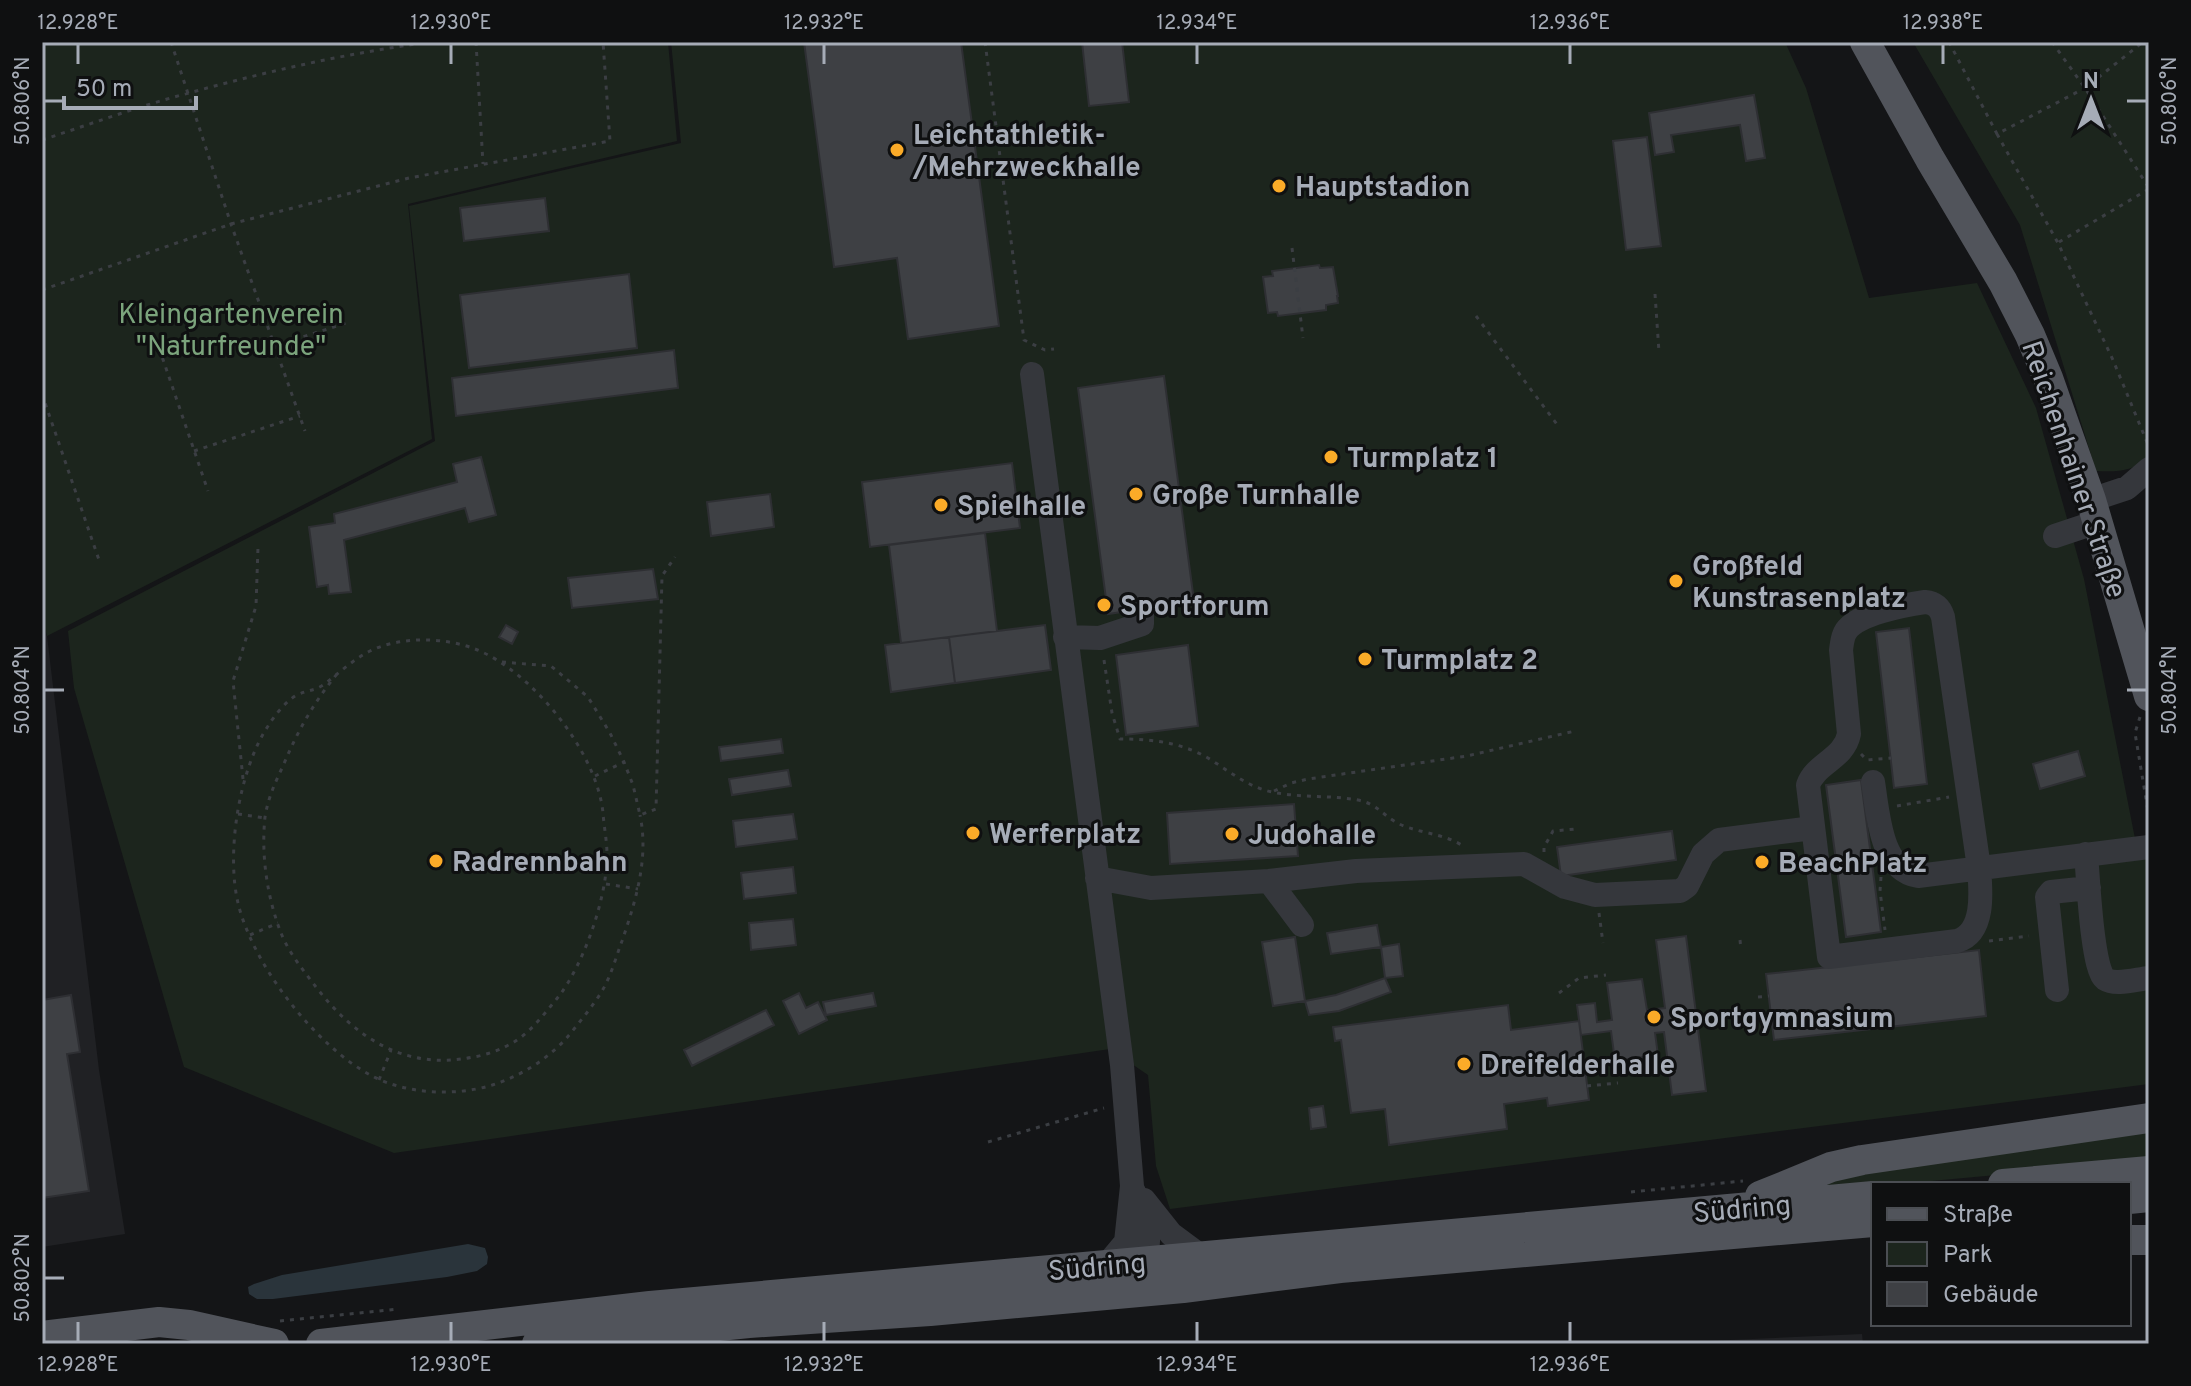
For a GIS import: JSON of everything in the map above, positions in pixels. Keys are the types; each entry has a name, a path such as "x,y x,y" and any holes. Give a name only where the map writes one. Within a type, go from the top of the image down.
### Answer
{"main road":[{"name":"Reichenhainer Straße","path":"1865,42 2030,335 2094,511 2146,703"},
{"path":"1722,1209 1831,1167 1862,1160 2149,1118"},
{"path":"2025,1182 2149,1171"},
{"name":"Südring","path":"321,1344 650,1306 1871,1196"},
{"name":"Südring","path":"537,1344 749,1323 884,1315 1120,1294 1340,1268 1871,1222"},
{"path":"1811,1228 1871,1233"},
{"path":"42,1336 159,1322 274,1333"}],"street":[{"path":"1032,374 1122,1065 1118,1104 1132,1186 1149,1241 1145,1262 1120,1294"},
{"path":"2055,536 2127,488 2149,469"},
{"path":"1913,603 1932,603 1941,610 1967,794 1981,895 1975,926 1968,937 1829,957 1808,792 1811,777 1847,743 1849,734 1842,638 1846,630 1864,618 1913,603"},
{"path":"1065,637 1100,638 1142,624 1142,610"},
{"path":"1873,782 1884,845 1903,871 1918,876 2149,847"},
{"path":"1097,878 1151,888 1269,881 1356,871 1524,864 1565,887 1595,895 1680,891 1687,886 1703,854 1719,840 1813,828"},
{"path":"2086,854 2098,969 2105,979 2115,982 2149,978"},
{"path":"1269,881 1302,925"},
{"path":"2057,990 2048,894 2089,893"},
{"path":"1132,1186 1171,1234 1202,1257"},
{"path":"1106,1266 1126,1242 1132,1186"}],"path":[{"path":"171,42 231,224 305,431"},
{"path":"42,140 188,93 317,62 430,42"},
{"path":"476,42 483,164"},
{"path":"42,290 231,224 409,178 610,141 603,42"},
{"path":"985,42 1024,340 1045,350 1054,349"},
{"path":"1949,42 2058,243 2113,360 2149,447"},
{"path":"2052,42 2149,188 2058,243"},
{"path":"1997,134 2085,88 2143,42"},
{"path":"1026,140 1095,133"},
{"path":"1292,248 1303,338"},
{"path":"1655,294 1659,352"},
{"path":"1476,316 1559,427"},
{"path":"275,346 346,323"},
{"path":"156,339 208,491"},
{"path":"42,394 99,560"},
{"path":"194,451 300,416"},
{"path":"244,783 233,681 256,606 258,547"},
{"path":"640,815 656,809 662,576 675,557"},
{"path":"1100,638 1112,713 1120,739 1148,739 1176,744 1206,757 1242,781 1271,792 1359,801 1377,806 1395,823 1454,840 1493,865"},
{"path":"337,674 318,696 302,724 269,796 265,818 265,874 282,935 295,959 326,999 371,1040 391,1050 417,1058 451,1062 484,1055 513,1043 540,1021 566,986 587,946 604,884 607,854 602,801 585,754 538,694 500,662 480,650 454,643 425,640 373,650 337,674 316,691 295,696 269,724 255,752 244,783 233,846 238,902 258,954 284,993 316,1032 347,1060 379,1080 423,1091 464,1093 502,1082 530,1068 563,1042 604,988 625,934 643,861 644,834 633,785 610,733 588,697 551,666 500,662"},
{"path":"2146,703 2135,733 2149,817"},
{"path":"1271,792 1308,779 1467,756 1575,731"},
{"path":"1847,743 1867,760 1891,758"},
{"path":"594,776 624,762"},
{"path":"1878,807 1967,794"},
{"path":"238,814 265,818"},
{"path":"1544,876 1544,847 1553,831 1577,829"},
{"path":"604,884 638,889"},
{"path":"1880,891 1883,916"},
{"path":"1599,920 1603,943"},
{"path":"250,935 278,923"},
{"path":"1740,940 1741,949"},
{"path":"1559,993 1579,978 1606,975"},
{"path":"1758,997 1769,996"},
{"path":"1759,1016 1771,1015"},
{"path":"379,1080 391,1050"},
{"path":"1587,1086 1618,1083"},
{"path":"988,1142 1118,1104"},
{"path":"1629,1192 1754,1180"},
{"path":"274,1333 382,1309 412,1309"}],"shaded area":[{"path":"42,620 47,636 99,1070 125,1234 42,1247"},
{"path":"468,1244 485,1248 488,1257 487,1264 477,1271 273,1299 257,1299 249,1294 248,1287 282,1275"},
{"path":"1862,1334 1863,1344 1641,1344"}],"green space":[{"name":"Kleingartenverein \"Naturfreunde\"","path":"42,42 668,42 677,141 408,204 432,439 47,636 42,620"},
{"name":"Sportforum","path":"671,42 1785,42 1806,88 1869,298 1977,283 2036,408 2084,579 2139,859 2149,858 2149,1084 1170,1209 1156,1166 1148,1075 1110,1049 394,1153 184,1067 74,688 68,631 435,441 409,206 681,143"},
{"path":"1913,42 2149,42 2149,456 2137,465 2118,471 2096,471 2020,225"},
{"path":"2149,1126 2149,1161 1921,1182 1871,1182 1800,1193 1827,1176"}],"building":[{"name":"Leichtathletik- /Mehrzweckhalle","path":"804,42 961,42 999,326 908,339 897,258 834,267"},
{"path":"1082,42 1122,42 1129,102 1089,106"},
{"path":"1754,95 1765,158 1746,161 1740,125 1671,135 1674,152 1655,155 1649,113"},
{"path":"1647,137 1661,246 1626,250 1613,141"},
{"path":"545,198 549,231 464,241 460,208"},
{"path":"1319,265 1320,268 1333,267 1338,303 1326,305 1326,310 1278,316 1277,312 1268,313 1263,277 1273,276 1272,271"},
{"path":"629,274 637,348 469,368 460,295"},
{"path":"674,350 678,388 456,416 452,378"},
{"name":"Große Turnhalle","path":"1164,376 1194,601 1108,614 1078,388"},
{"path":"481,457 496,515 469,522 465,508 344,540 351,592 329,594 328,585 317,587 309,527 335,523 334,514 457,482 453,464"},
{"name":"Spielhalle","path":"1012,463 1020,528 870,547 862,482"},
{"path":"770,494 774,527 711,536 707,502"},
{"path":"985,533 997,631 901,643 889,545"},
{"path":"653,569 658,599 572,608 568,578"},
{"path":"506,625 518,632 512,644 499,637"},
{"path":"1045,625 1051,670 955,683 949,637"},
{"path":"1909,628 1927,784 1894,788 1876,632"},
{"path":"949,637 955,683 891,692 885,645"},
{"path":"1188,645 1198,726 1126,735 1116,655"},
{"path":"781,739 783,753 721,761 719,747"},
{"path":"2078,751 2085,776 2040,789 2033,764"},
{"path":"788,770 791,786 732,795 729,779"},
{"path":"1861,780 1881,932 1846,937 1826,785"},
{"name":"Judohalle","path":"1294,804 1298,856 1170,864 1167,813"},
{"path":"793,814 797,839 736,847 733,821"},
{"path":"1672,831 1676,860 1561,876 1557,847"},
{"path":"793,867 796,893 744,899 741,873"},
{"path":"793,919 796,945 751,950 749,923"},
{"path":"1377,925 1381,947 1331,954 1327,933"},
{"name":"Sportgymnasium","path":"1686,936 1706,1091 1672,1095 1664,1032 1655,1033 1658,1055 1615,1061 1611,1031 1581,1035 1577,1005 1595,1003 1597,1022 1612,1020 1607,983 1642,979 1647,1010 1665,1008 1656,940"},
{"path":"1295,937 1305,1001 1273,1006 1262,942"},
{"path":"1399,944 1403,976 1385,978 1381,947"},
{"path":"1979,950 1986,1016 1774,1040 1766,974"},
{"path":"1385,978 1391,992 1339,1011 1309,1015 1305,1001 1336,995"},
{"path":"799,993 806,1008 818,1002 827,1020 799,1034 783,1001"},
{"path":"873,993 876,1006 826,1015 823,1002"},
{"path":"71,995 80,1052 67,1054 89,1191 42,1198 42,1000"},
{"name":"Dreifelderhalle","path":"1508,1005 1511,1030 1579,1021 1589,1100 1548,1106 1547,1098 1504,1104 1507,1129 1389,1145 1385,1109 1351,1113 1341,1040 1335,1041 1333,1027"},
{"path":"766,1010 774,1025 692,1066 684,1050"},
{"path":"1323,1106 1326,1127 1311,1129 1309,1108"}],"place":[{"name":"Leichtathletik- /Mehrzweckhalle","path":"897,150"},
{"name":"Hauptstadion","path":"1279,186"},
{"name":"Turmplatz 1","path":"1331,457"},
{"name":"Große Turnhalle","path":"1136,494"},
{"name":"Spielhalle","path":"941,505"},
{"name":"Großfeld Kunstrasenplatz","path":"1676,581"},
{"name":"Sportforum","path":"1104,605"},
{"name":"Turmplatz 2","path":"1365,659"},
{"name":"Werferplatz","path":"973,833"},
{"name":"Judohalle","path":"1232,834"},
{"name":"Radrennbahn","path":"436,861"},
{"name":"BeachPlatz","path":"1762,862"},
{"name":"Sportgymnasium","path":"1654,1017"},
{"name":"Dreifelderhalle","path":"1464,1064"}]}
